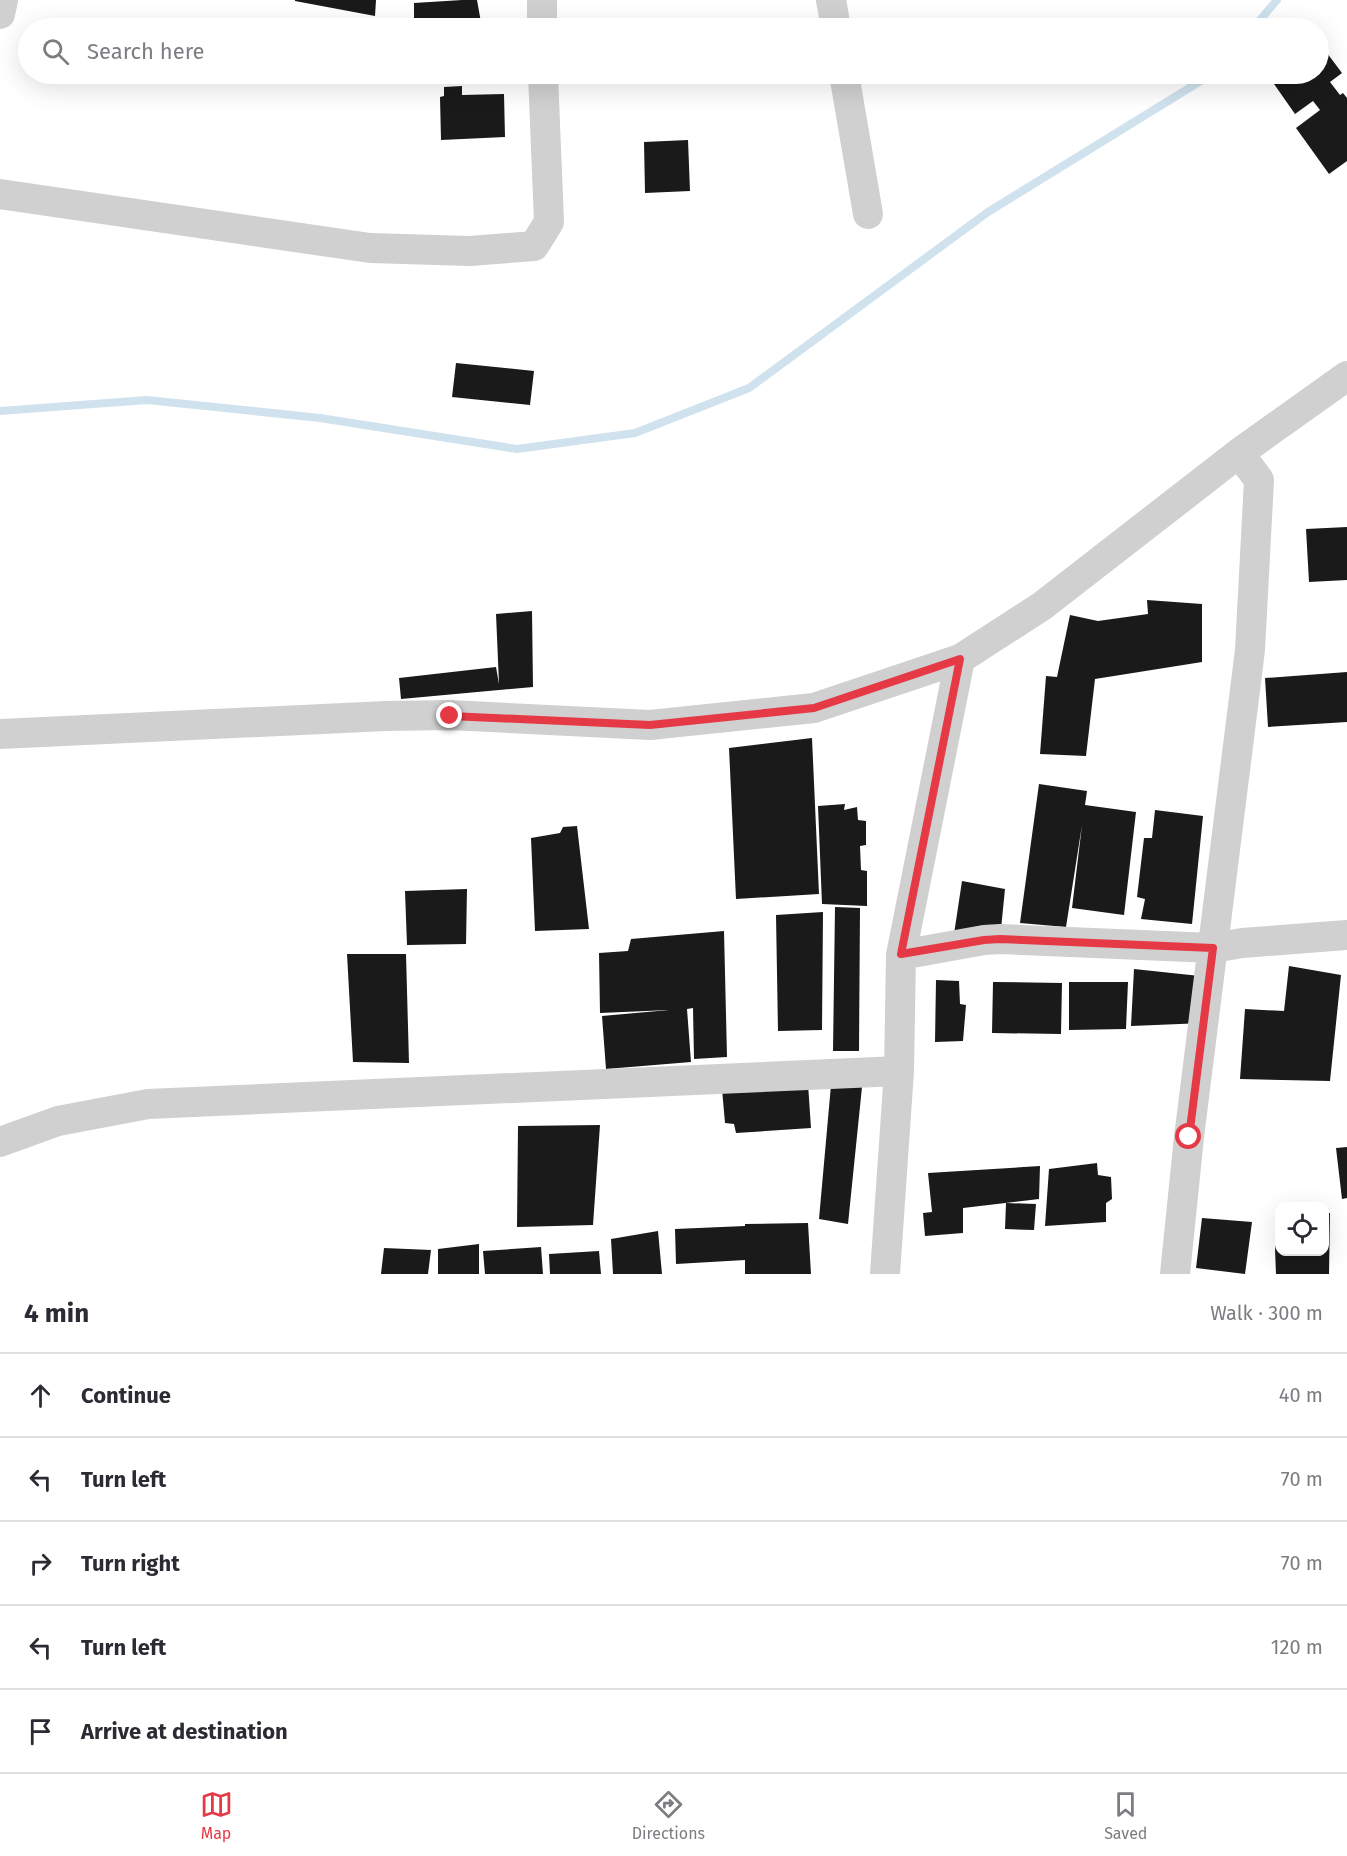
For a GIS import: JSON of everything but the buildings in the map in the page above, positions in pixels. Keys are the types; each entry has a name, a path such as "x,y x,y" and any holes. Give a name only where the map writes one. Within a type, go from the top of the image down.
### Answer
{"street":[{"path":"0,14 3,0"},
{"path":"542,0 542,18"},
{"path":"831,0 834,18"},
{"path":"0,194 370,248 470,251 534,246 549,222 543,84"},
{"path":"846,84 868,214"},
{"path":"0,734 386,716 450,716 650,725 814,708 960,659 1042,606 1239,453 1347,376"},
{"path":"1175,1274 1189,1137 1250,650 1259,480 1239,453"},
{"path":"885,1274 899,1071 901,954 960,659"},
{"path":"901,954 1000,939 1213,948 1242,943 1347,934"},
{"path":"0,1142 58,1121 148,1104 899,1071"}],"waterway":[{"path":"1262,18 1277,0"},
{"path":"0,411 147,400 320,418 517,449 635,433 749,388 988,212 1196,84"}],"route":[{"path":"450,716 650,725 814,708 960,659 901,954 1000,939 1213,948 1189,1137"}]}
